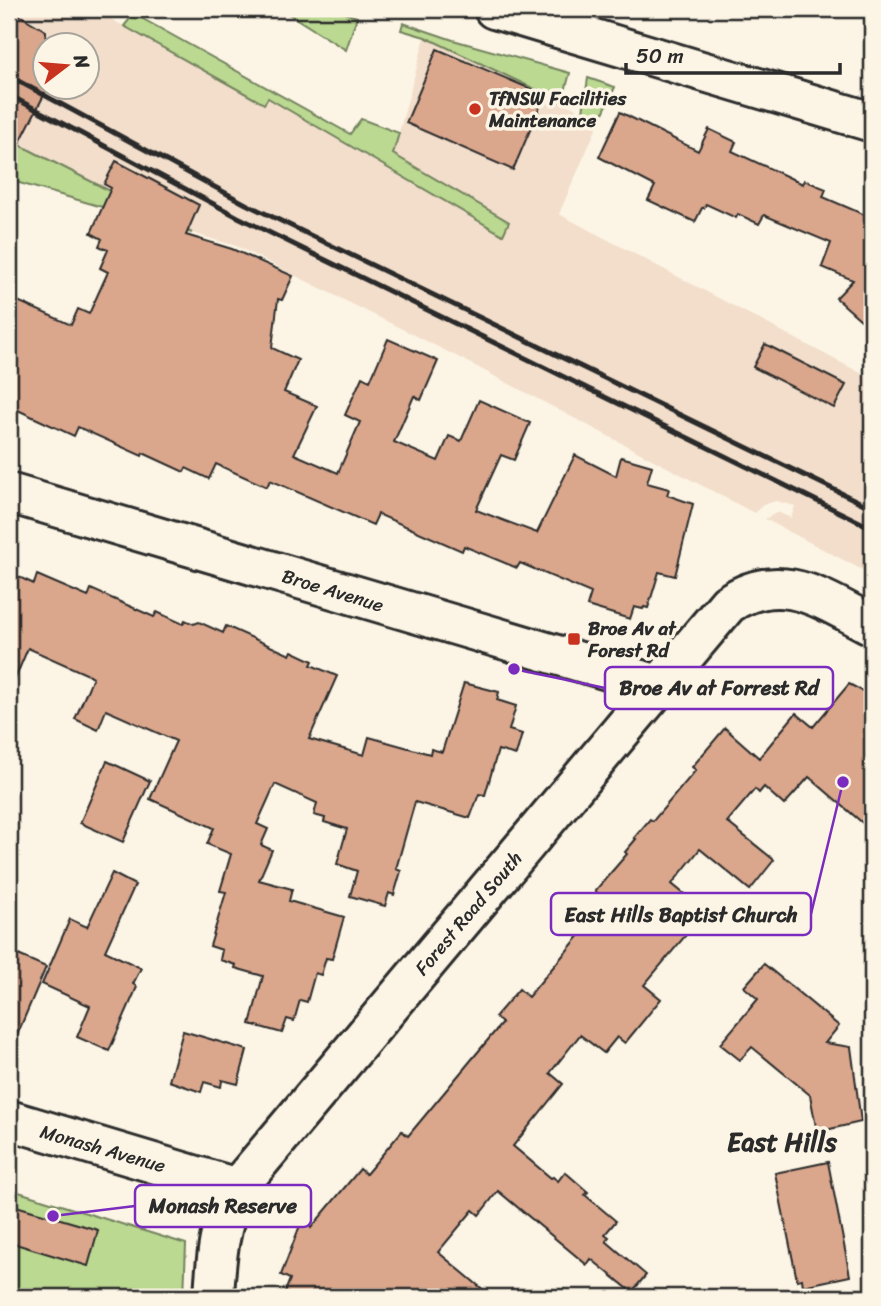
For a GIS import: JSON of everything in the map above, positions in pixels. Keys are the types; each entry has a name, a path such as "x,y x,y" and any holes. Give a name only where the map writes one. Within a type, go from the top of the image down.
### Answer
{"street":[{"path":"494,9 872,122"},
{"name":"Broe Avenue","path":"9,493 658,685"},
{"name":"Forest Road South","path":"214,1297 220,1233 226,1210 237,1188 727,604 742,594 759,588 792,589 815,595 872,625"},
{"name":"Monash Avenue","path":"9,1120 237,1188"}],"shaded area":[{"path":"9,9 93,9 264,104 267,98 502,235 508,221 393,154 425,37 600,120 559,214 872,379 872,575 765,519 777,512 791,518 795,506 776,501 763,505 754,513 460,358 236,246 192,233 18,144 20,140 9,133"}],"green space":[{"path":"281,9 332,9 357,17 346,50"},
{"path":"134,14 350,134 361,119 399,133 393,154 509,222 503,235 268,98 264,104 124,26"},
{"path":"403,23 570,73 562,102 425,37 401,30"},
{"path":"588,78 615,87 600,120 583,112"},
{"path":"9,139 18,144 192,233 9,180"},
{"path":"9,1189 186,1244 184,1297 9,1297"}],"building":[{"path":"9,9 46,32 32,32 32,102 40,102 9,164"},
{"name":"TfNSW Facilities Maintenance","path":"437,49 545,95 513,170 406,123"},
{"path":"620,112 698,151 709,129 736,142 732,151 803,184 804,180 826,189 823,197 872,218 872,307 861,320 836,298 853,280 822,267 831,243 764,215 759,224 738,214 736,218 706,204 695,222 648,200 655,186 599,157"},
{"path":"116,161 199,205 186,235 232,249 293,276 282,300 278,299 272,348 298,360 284,392 317,406 294,454 338,473 360,422 345,415 362,377 370,381 388,339 438,361 421,400 414,396 394,442 438,461 449,436 461,441 479,400 530,423 514,460 501,455 476,510 537,533 575,455 616,476 621,457 652,466 647,483 669,489 667,495 693,504 675,576 659,572 648,608 634,607 630,619 587,606 591,593 520,563 517,568 464,546 462,551 378,514 373,525 270,480 267,487 216,464 209,479 186,468 184,472 78,427 74,436 9,406 9,297 71,325 78,309 89,314 108,272 100,268 108,250 99,246 102,239 91,233 111,188 104,184"},
{"path":"765,344 846,385 834,408 753,367"},
{"path":"37,575 88,597 91,589 154,617 157,612 183,624 185,620 194,624 199,622 223,633 226,626 290,655 292,651 313,661 311,665 337,676 309,739 364,755 369,737 430,754 431,749 442,752 464,683 499,692 497,700 516,706 509,730 522,734 516,755 498,750 485,795 479,794 470,818 415,802 396,869 401,871 394,895 389,893 385,906 350,896 357,871 337,864 347,829 324,822 325,818 314,815 317,803 275,784 257,824 268,829 261,845 272,850 259,880 292,889 289,901 344,917 332,959 326,958 321,975 315,973 307,1002 300,1000 294,1021 287,1019 282,1033 250,1024 263,976 235,968 236,965 220,960 222,950 210,946 226,892 220,891 231,854 207,844 214,828 150,799 176,741 106,710 98,730 75,719 93,677 28,648 9,693 9,595 17,576 34,584"},
{"path":"849,684 872,696 872,831 809,777 784,805 764,787 759,793 755,789 727,822 774,860 750,890 700,849 672,884 700,907 681,931 686,935 644,985 661,999 625,1043 617,1037 604,1053 580,1035 550,1073 563,1084 513,1146 551,1178 558,1181 565,1172 588,1192 585,1195 616,1221 605,1234 609,1237 606,1241 646,1275 632,1292 591,1259 587,1265 498,1191 479,1215 473,1210 438,1252 492,1297 283,1297 290,1279 281,1275 304,1215 311,1228 360,1169 366,1174 402,1131 408,1136 502,1023 495,1017 519,989 528,997 596,916 594,914 606,900 595,891 627,854 625,852 636,839 634,838 650,819 653,821 696,770 692,767 725,728 759,758 796,713 813,727"},
{"path":"107,761 150,781 123,842 80,823"},
{"path":"112,873 135,885 105,951 141,968 133,984 137,987 109,1051 77,1037 90,1006 42,984 70,919 87,927"},
{"path":"9,951 46,967 9,1054"},
{"path":"764,964 839,1026 825,1043 851,1047 861,1122 817,1132 810,1095 752,1047 740,1060 720,1044 758,999 744,987"},
{"path":"183,1031 247,1050 238,1084 222,1080 221,1087 204,1082 201,1092 169,1081"},
{"path":"828,1162 850,1276 803,1286 802,1279 797,1280 775,1173"},
{"path":"9,1204 98,1230 88,1266 9,1242"}],"railway":[{"path":"9,76 246,204 872,508"},
{"path":"9,95 238,217 872,528"}],"place":[{"name":"TfNSW Facilities Maintenance","path":"475,109"},
{"name":"Broe Av at Forest Rd","path":"574,639"},
{"name":"Broe Av at Forrest Rd","path":"514,669"},
{"name":"East Hills Baptist Church","path":"843,782"},
{"name":"Monash Reserve","path":"53,1216"}],"district":[{"name":"East Hills","path":"782,1142"}]}
